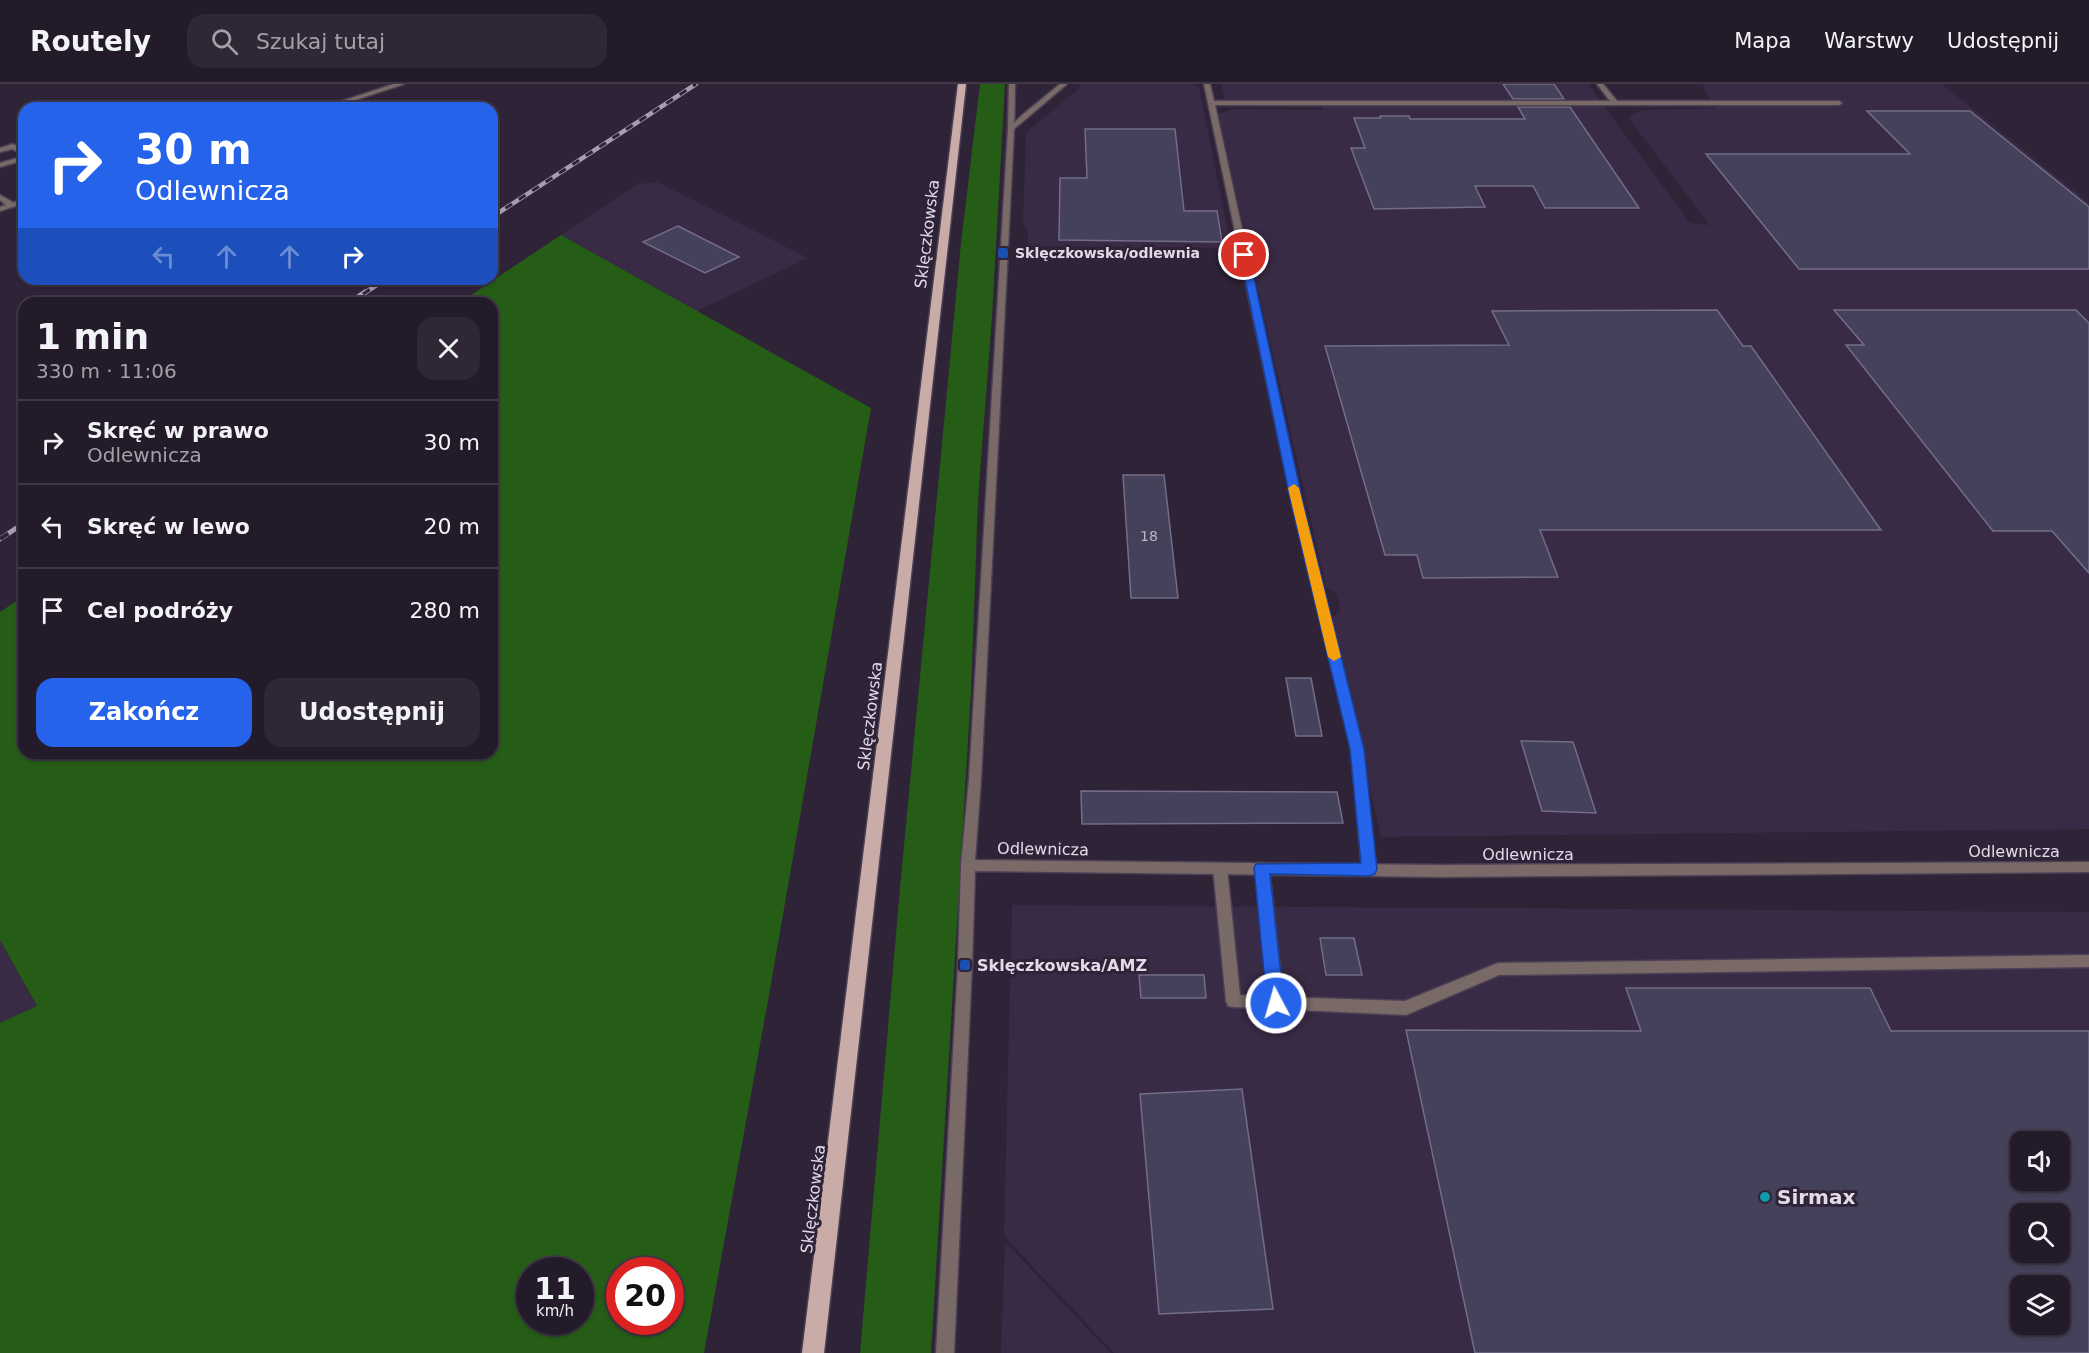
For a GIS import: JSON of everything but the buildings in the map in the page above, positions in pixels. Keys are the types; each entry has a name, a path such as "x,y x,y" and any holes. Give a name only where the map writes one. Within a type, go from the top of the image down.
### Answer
{"main road":[{"name":"Sklęczkowska","path":"813,1353 962,84"}],"street":[{"path":"343,102 401,84"},
{"path":"945,1353 968,865 975,779 1012,84"},
{"path":"1011,129 1064,84"},
{"path":"1207,84 1297,503 1357,749 1369,869"},
{"path":"1600,84 1616,104"},
{"path":"1211,103 1839,103"},
{"path":"0,150 13,146 18,148"},
{"path":"0,165 18,160"},
{"path":"0,197 10,205"},
{"path":"0,208 18,203"},
{"name":"Odlewnicza","path":"968,865 1442,871 2089,867"},
{"path":"1220,868 1233,1001 1406,1008 1498,969 2089,961"},
{"path":"1262,868 1276,1003"}],"shaded area":[{"path":"1080,84 1191,84 1199,87 1231,248 1028,246 1028,234 1023,222 1026,133 1078,89"},
{"path":"1221,84 1588,84 1690,223 1710,225 1629,119 1632,114 1644,110 1715,108 1702,84 1942,84 2089,203 2089,829 1381,837 1330,619 1340,611 1337,594 1326,587 1218,114 1233,109 1323,110 1319,100 1225,100"},
{"path":"657,182 808,258 697,311 561,235 638,184"},
{"name":"Sirmax","path":"1012,905 2089,912 2089,1353 1114,1353 1004,1236"},
{"path":"0,940 37,1007 0,1023"},
{"path":"1005,1242 1111,1353 1001,1353"}],"green space":[{"path":"980,84 1005,84 992,317 978,500 971,692 931,1353 860,1353 900,888 961,243"},
{"path":"561,235 871,408 704,1353 0,1353 0,1023 37,1006 0,940 0,612 18,600 18,759 498,759 498,297 468,297 486,285 498,285 498,277"}],"railway":[{"path":"498,213 696,84"},
{"path":"363,294 377,285"},
{"path":"358,297 365,292"},
{"path":"0,539 18,527"}],"slow traffic":[{"path":"1294,488 1334,657"}],"place":[{"name":"Sklęczkowska/odlewnia","path":"1003,253"},
{"name":"Sklęczkowska/AMZ","path":"965,965"},
{"name":"Sirmax","path":"1765,1197"}],"route":[{"path":"1244,255 1297,503 1357,749 1369,869 1262,868 1276,1003"}]}
